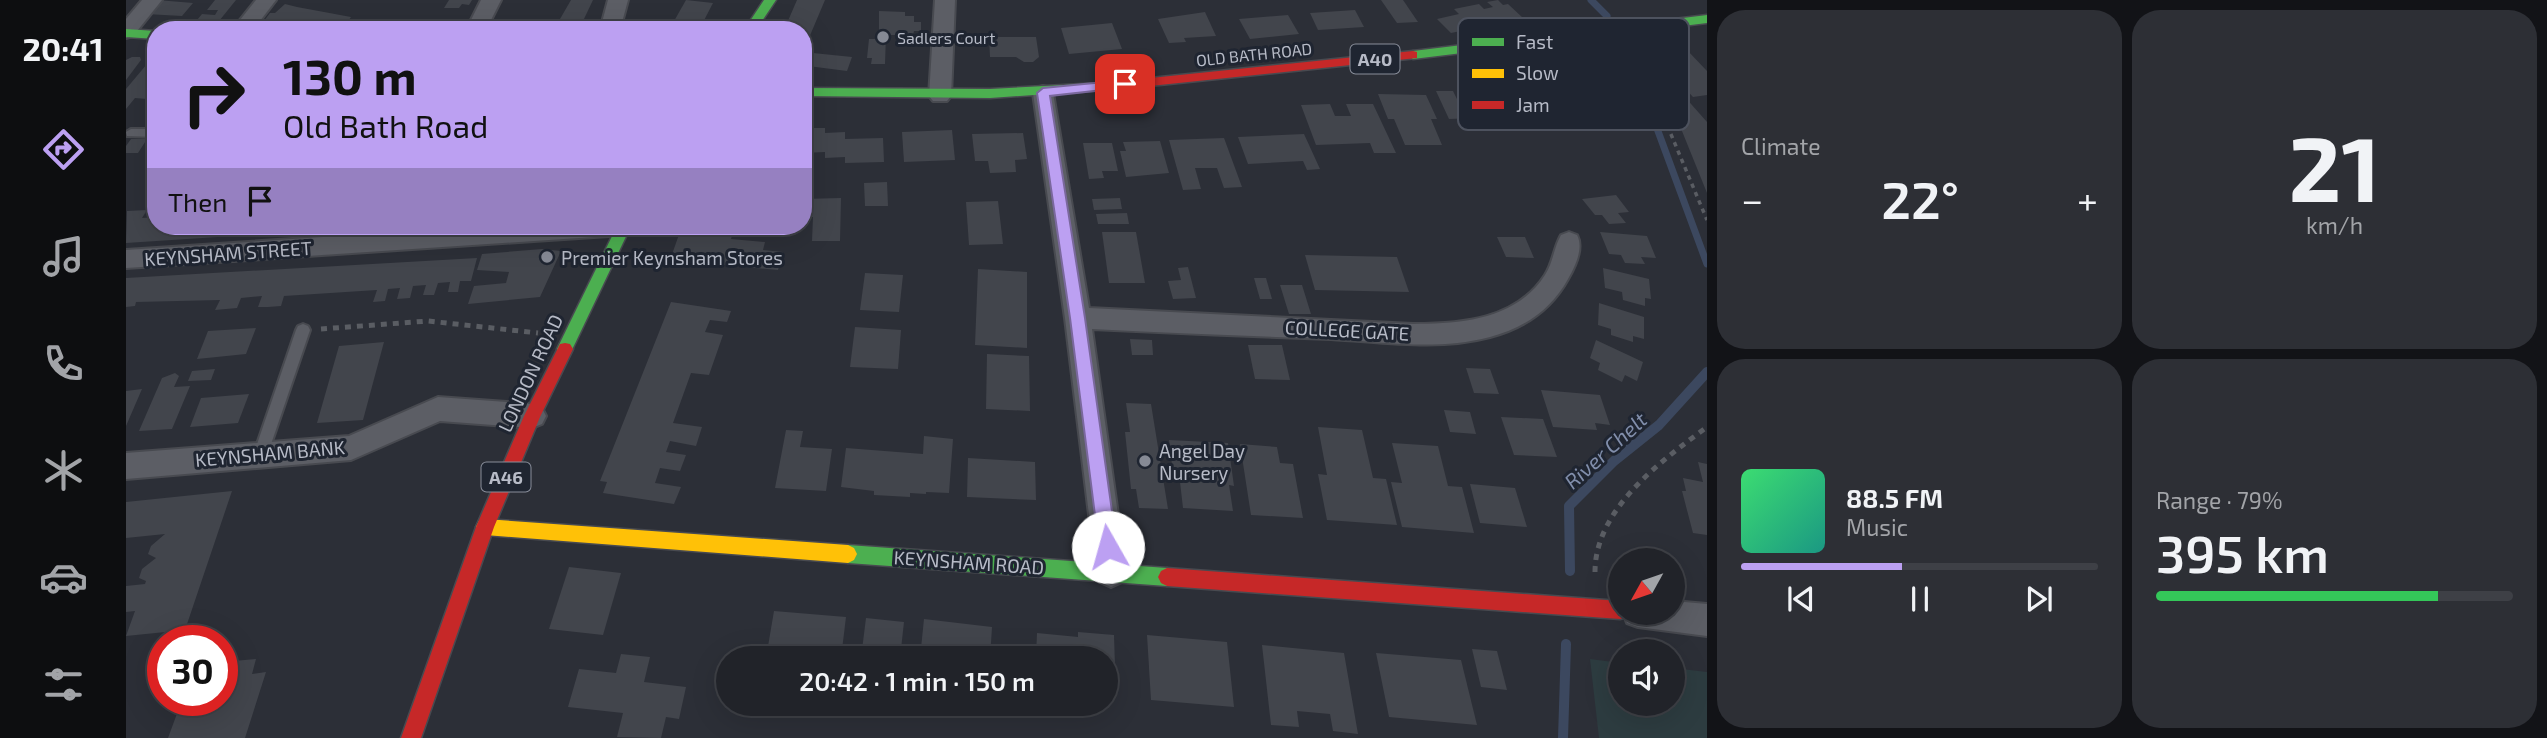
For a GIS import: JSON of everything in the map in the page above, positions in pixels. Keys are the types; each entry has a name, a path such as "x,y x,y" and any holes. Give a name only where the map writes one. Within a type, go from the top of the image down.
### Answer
{"main road":[{"path":"756,21 770,0"},
{"name":"OLD BATH ROAD","path":"1689,21 1707,19"},
{"path":"126,32 147,34"},
{"name":"OLD BATH ROAD","path":"812,92 940,96 1043,93 1458,50"},
{"name":"LONDON ROAD","path":"411,738 485,527 532,416 620,235"},
{"name":"KEYNSHAM ROAD","path":"485,527 1608,609"}],"street":[{"path":"126,32 152,0"},
{"path":"249,21 265,0"},
{"path":"480,21 491,0"},
{"path":"612,21 618,0"},
{"path":"940,96 945,0"},
{"path":"1043,93 1078,318 1111,572"},
{"name":"KEYNSHAM STREET","path":"126,259 488,235"},
{"name":"COLLEGE GATE","path":"1078,318 1408,333 1467,331 1494,326 1535,304 1560,276 1569,241"},
{"name":"KEYNSHAM BANK","path":"126,466 261,453 351,448 438,409 532,416"},
{"path":"1685,618 1707,621"}],"lane":[{"path":"131,133 147,134"},
{"path":"261,453 303,330"}],"path":[{"path":"1670,130 1707,219"},
{"path":"303,330 428,321 570,337"},
{"path":"1599,608 1594,588 1595,558 1606,522 1661,461 1707,427"}],"shaded area":[{"path":"1590,659 1608,661 1608,716 1685,716 1685,669 1707,672 1707,738 1599,738"}],"building":[{"path":"157,0 193,3 182,16 146,14"},
{"path":"215,0 236,0 219,21 196,21 202,14 215,15 218,10 207,10"},
{"path":"449,0 472,0 469,5 462,4 459,8 444,8"},
{"path":"571,0 593,0 583,21 560,19"},
{"path":"686,0 713,3 704,21 674,21"},
{"path":"797,0 825,0 812,31 812,21 788,21"},
{"path":"1381,0 1403,0 1418,22 1397,23"},
{"path":"1498,0 1503,5 1508,4 1523,18 1458,18 1458,32 1451,33 1437,19 1459,14 1454,9 1479,4 1484,9 1493,7 1487,2"},
{"path":"285,4 351,17 348,21 264,21 270,13 275,13"},
{"path":"1355,10 1364,27 1318,30 1310,13"},
{"name":"Sadlers Court","path":"879,11 905,12 905,16 914,16 914,22 921,22 921,31 914,31 913,35 886,35 885,64 871,64 872,58 867,58 869,39 879,39"},
{"path":"1205,12 1216,36 1184,38 1186,42 1169,43 1158,19"},
{"path":"1288,15 1299,34 1250,39 1239,19"},
{"path":"1112,23 1122,49 1069,54 1061,28"},
{"path":"989,37 1036,37 1039,57 1033,62 1024,62 1016,57 990,57"},
{"path":"1689,52 1707,71 1707,95 1693,97 1689,93"},
{"path":"813,53 852,57 847,71 812,67"},
{"path":"140,57 141,60 126,80 126,60"},
{"path":"147,64 147,99 135,98 126,109 126,89"},
{"path":"1436,91 1453,91 1458,101 1458,119 1449,119"},
{"path":"1378,94 1426,95 1437,119 1431,119 1442,145 1405,145 1394,119 1388,119"},
{"path":"1689,102 1707,122 1707,193 1682,130 1689,130"},
{"path":"1330,104 1335,116 1351,116 1346,104 1373,104 1396,153 1374,153 1370,143 1316,145 1301,105"},
{"path":"812,128 825,128 825,133 845,132 845,139 883,138 884,162 845,163 845,157 825,158 825,152 812,153"},
{"path":"952,130 955,160 904,162 902,132"},
{"path":"1023,133 1027,159 1015,160 1016,172 990,173 988,161 975,161 972,134"},
{"path":"1304,134 1320,169 1307,170 1303,161 1248,164 1238,137"},
{"path":"1224,138 1242,187 1224,188 1217,168 1195,168 1201,189 1183,190 1169,140"},
{"path":"131,139 147,139 138,153 126,153 126,146"},
{"path":"1160,141 1169,173 1126,177 1120,151 1126,151 1123,142"},
{"path":"1083,143 1112,143 1118,171 1102,171 1104,178 1089,179"},
{"path":"887,182 888,206 865,206 864,183"},
{"path":"1616,195 1629,212 1618,213 1626,223 1609,224 1602,215 1595,215 1582,199"},
{"path":"841,198 840,241 812,241 812,199"},
{"path":"1120,198 1122,209 1094,210 1092,199"},
{"path":"998,201 1003,244 969,245 966,202"},
{"path":"147,210 142,218 147,218 147,235 249,235 126,243 127,211"},
{"path":"1127,213 1129,224 1098,224 1096,214"},
{"path":"1102,232 1136,232 1145,283 1109,283"},
{"path":"1600,232 1647,236 1656,258 1641,257 1645,264 1625,263 1621,255 1609,254"},
{"path":"679,235 732,235 731,239 765,242 763,250 783,252 778,270 670,260"},
{"path":"1497,237 1525,237 1534,258 1506,257"},
{"path":"542,249 561,251 540,297 468,304 474,286 506,283 509,272 477,270 482,254"},
{"path":"1305,255 1397,257 1409,292 1315,290"},
{"path":"477,258 471,281 460,281 458,292 448,292 450,282 438,283 434,295 423,295 426,285 413,286 410,298 397,299 400,288 388,289 385,301 373,302 377,290 284,296 281,306 268,307 258,307 262,296 241,298 237,308 215,310 220,300 136,302 135,306 126,307 126,278"},
{"path":"1188,267 1196,298 1173,299 1168,281 1181,280 1178,268"},
{"path":"1603,268 1649,279 1651,299 1645,298 1645,306 1623,300 1622,292 1605,288"},
{"path":"978,269 1027,272 1027,348 975,345"},
{"path":"865,273 903,275 899,312 860,310"},
{"path":"1254,278 1266,278 1272,299 1260,299"},
{"path":"1280,285 1302,285 1311,314 1289,314"},
{"path":"671,302 731,311 727,322 710,320 705,332 723,335 709,375 691,373 673,423 702,427 696,446 670,441 666,452 686,455 680,471 660,468 655,483 681,487 674,504 603,493 607,482 600,481"},
{"path":"1599,303 1644,317 1644,339 1633,336 1633,342 1611,335 1611,329 1598,325"},
{"path":"855,327 901,330 898,369 850,367"},
{"path":"256,328 246,354 197,359 208,331"},
{"path":"1130,339 1152,340 1153,355 1132,355"},
{"path":"1596,340 1643,362 1637,381 1625,375 1622,382 1598,370 1600,363 1590,358"},
{"path":"384,342 363,420 317,423 339,346"},
{"path":"1248,345 1282,345 1290,380 1255,379"},
{"path":"987,354 1029,356 1030,411 986,409"},
{"path":"1466,368 1490,369 1499,394 1474,393"},
{"path":"215,369 211,380 188,381 192,371"},
{"path":"175,373 179,376 174,387 190,386 172,429 139,431 162,378"},
{"path":"142,389 126,426 126,391"},
{"path":"1541,390 1600,395 1610,425 1595,423 1597,430 1553,427"},
{"path":"249,394 238,423 190,427 201,398"},
{"name":"Angel Day Nursery","path":"1126,403 1151,404 1168,509 1139,508 1136,489 1131,489 1125,432 1130,432"},
{"path":"1444,410 1470,412 1476,434 1450,432"},
{"path":"1501,417 1543,419 1557,457 1514,455"},
{"path":"1318,427 1362,430 1373,478 1386,479 1397,525 1327,520 1318,474 1327,475"},
{"path":"786,430 803,431 800,447 832,449 826,491 775,488"},
{"path":"924,436 953,439 949,493 910,493 910,497 874,495 874,491 841,487 846,448 923,454"},
{"path":"1169,440 1228,443 1234,486 1229,485 1233,511 1183,508 1180,482 1174,482"},
{"path":"1392,443 1438,446 1448,486 1462,487 1474,533 1402,527 1391,482 1402,483"},
{"path":"1240,444 1277,447 1280,463 1293,464 1303,518 1251,515"},
{"path":"968,458 1035,462 1036,500 967,497"},
{"path":"1698,462 1707,464 1707,535 1693,533 1682,491 1686,491 1683,478 1703,482"},
{"path":"1470,484 1515,488 1527,527 1480,523"},
{"path":"232,491 187,625 147,625 147,634 126,636 135,611 126,612 126,586 145,584 146,581 139,578 142,569 156,558 148,554 151,546 165,534 126,538 126,502"},
{"path":"569,567 621,573 603,635 549,629"},
{"path":"774,611 846,617 842,646 768,646"},
{"path":"866,618 904,622 901,646 862,646"},
{"path":"924,619 992,627 991,646 921,646"},
{"path":"1078,632 1114,635 1114,646 1036,646 1037,633 1078,637"},
{"path":"1147,635 1227,642 1234,707 1151,700"},
{"path":"1262,645 1344,653 1358,734 1333,731 1330,714 1297,711 1299,727 1271,725"},
{"path":"1472,649 1497,651 1507,690 1481,687"},
{"path":"1376,653 1461,660 1477,725 1389,717"},
{"path":"621,654 650,657 644,682 686,687 679,719 666,717 661,738 617,737 623,713 568,707 579,669 616,673"},
{"path":"256,659 252,674 266,672 245,738 168,738 176,716 238,716 238,661"}],"waterway":[{"name":"River Chelt","path":"1591,0 1607,16"},
{"name":"River Chelt","path":"1658,130 1707,264"},
{"name":"River Chelt","path":"1570,571 1569,506 1614,461 1659,425 1707,372"},
{"name":"River Chelt","path":"1563,738 1566,644"}],"traffic: fast":[{"path":"756,21 770,0"},
{"path":"1689,21 1707,19"},
{"path":"126,33 147,34"},
{"path":"1413,55 1458,49"},
{"path":"812,92 990,94 1102,87"},
{"path":"565,349 620,235"},
{"path":"848,554 1167,577"}],"traffic: slow":[{"path":"485,527 848,554"}],"traffic: jam":[{"path":"1102,87 1413,55"},
{"path":"411,738 485,527 532,416 565,349"},
{"path":"1167,577 1608,609"}],"place":[{"name":"Sadlers Court","path":"883,37"},
{"name":"Premier Keynsham Stores","path":"547,257"},
{"name":"Angel Day Nursery","path":"1145,461"}],"route":[{"path":"1108,547 1078,318 1043,93 1125,84"}]}
